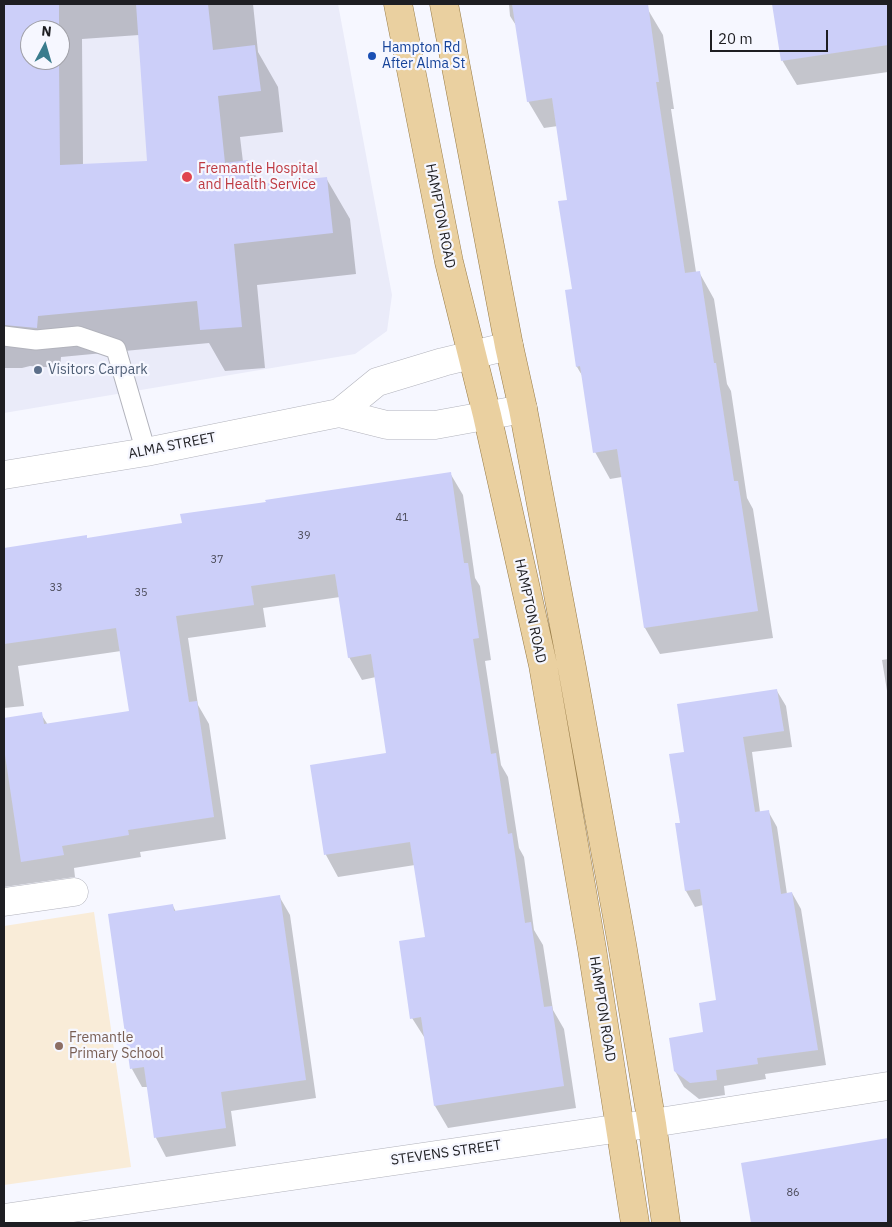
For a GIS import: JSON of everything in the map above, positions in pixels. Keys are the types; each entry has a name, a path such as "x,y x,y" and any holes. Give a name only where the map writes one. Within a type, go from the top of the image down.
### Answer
{"main road":[{"name":"HAMPTON ROAD","path":"398,4 449,262 487,415 542,665 621,1128 635,1223"},
{"path":"444,4 581,716 622,944 652,1124 666,1223"}],"street":[{"name":"ALMA STREET","path":"339,413 377,382 471,354 509,346"},
{"name":"ALMA STREET","path":"4,475 146,452 339,413 388,425 436,425 523,409"},
{"path":"4,902 74,892"},
{"name":"STEVENS STREET","path":"4,1218 652,1124 888,1086"}],"lane":[{"path":"4,336 36,340 78,336 116,349 146,452"}],"shaded area":[{"name":"Fremantle Hospital and Health Service","path":"4,4 338,4 392,295 387,331 355,354 4,413"},
{"name":"Fremantle Primary School","path":"94,912 131,1167 4,1185 4,926"}],"building":[{"path":"4,4 59,4 59,20 20,20 20,70 59,70 60,165 147,161 136,4 208,4 213,50 255,45 261,91 218,96 225,163 248,160 251,185 327,177 333,233 234,244 242,327 200,330 197,301 38,316 37,328 4,325"},
{"path":"512,4 648,4 659,82 656,82 685,273 700,271 734,481 738,481 758,611 644,628 617,449 593,453 580,366 576,367 565,290 572,289 558,201 567,200 552,98 527,102"},
{"path":"772,4 888,4 888,45 781,61"},
{"path":"451,472 464,563 468,563 479,638 473,639 491,754 496,753 508,834 512,833 525,923 531,922 544,1007 552,1006 564,1086 434,1106 421,1017 410,1019 399,941 425,937 410,842 324,855 310,765 386,753 371,654 348,658 335,574 251,586 254,605 176,616 189,702 197,701 214,817 128,830 129,835 62,846 64,855 21,862 4,748 4,718 42,712 44,724 129,711 116,628 4,644 4,548 87,535 87,538 182,523 180,514"},
{"path":"777,689 784,731 743,737 755,812 769,810 781,894 792,892 818,1050 757,1058 758,1064 716,1070 717,1080 690,1083 674,1071 669,1038 703,1032 699,1003 716,1000 700,889 685,891 675,823 680,823 669,754 684,752 677,704"},
{"path":"280,895 306,1080 221,1092 226,1128 154,1138 144,1067 130,1069 108,914 173,904 174,911"},
{"path":"888,1138 888,1223 751,1223 741,1163"}],"place":[{"name":"Hampton Rd After Alma St","path":"372,56"},
{"name":"Fremantle Hospital and Health Service","path":"187,177"},
{"name":"Visitors Carpark","path":"38,370"},
{"name":"Fremantle Primary School","path":"59,1046"}]}
